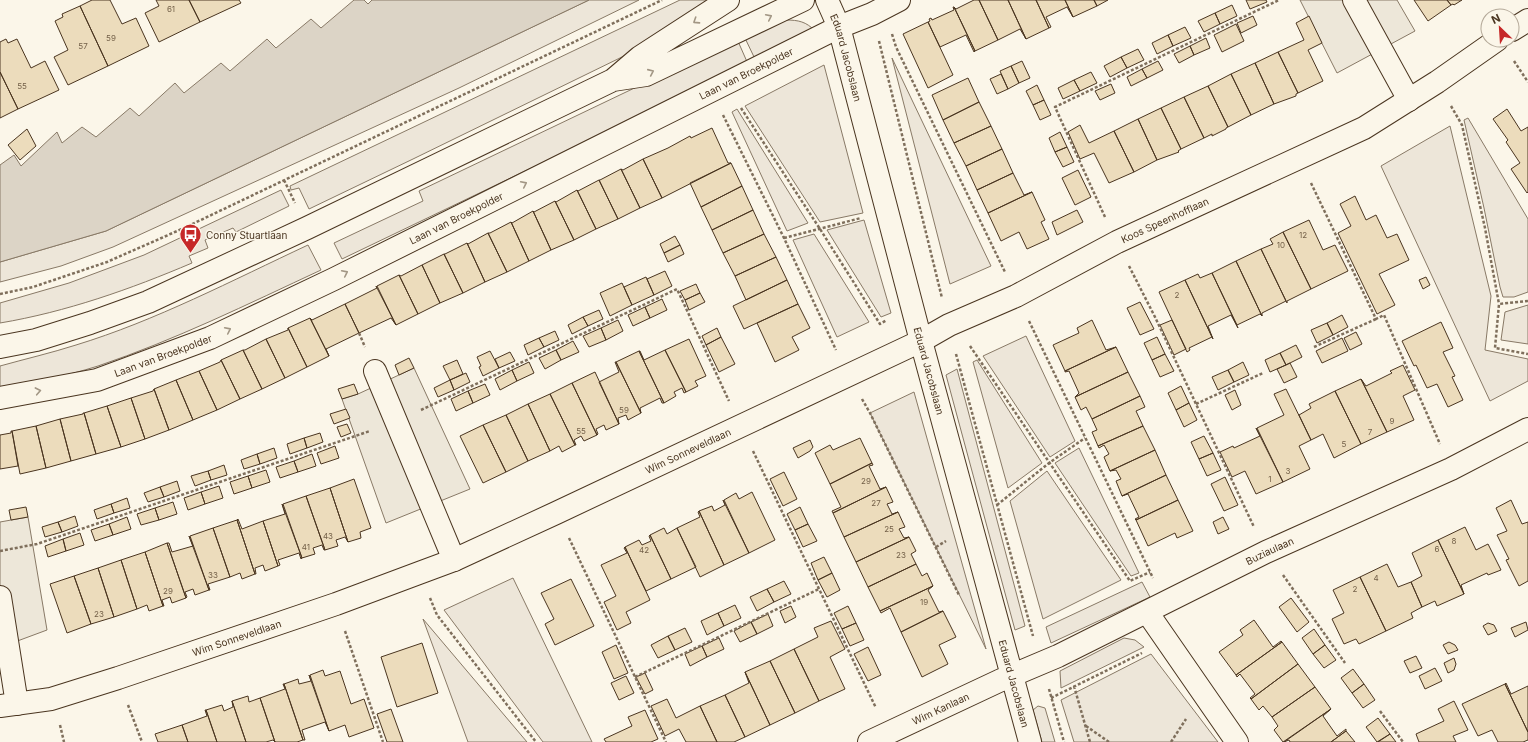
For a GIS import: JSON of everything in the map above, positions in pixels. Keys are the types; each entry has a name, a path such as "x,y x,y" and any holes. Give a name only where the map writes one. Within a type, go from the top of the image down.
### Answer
{"street":[{"path":"0,347 36,340 90,324 148,302 307,228 613,80 640,57 728,0"},
{"path":"613,80 646,75 803,0"},
{"name":"Eduard Jacobslaan","path":"827,0 839,27 1030,742"},
{"name":"Laan van Broekpolder","path":"0,398 97,380 210,338 348,272 839,27 872,14 899,0"},
{"path":"1354,0 1408,100"},
{"name":"Koos Speenhofflaan","path":"922,341 951,324 1016,296 1116,242 1364,128 1437,82 1486,48"},
{"name":"Wim Sonneveldlaan","path":"0,597 8,705 52,699 336,604 454,560 922,341"},
{"path":"375,371 454,560"},
{"name":"Buziaulaan","path":"1013,676 1058,656 1148,612 1266,552 1452,469 1528,429"},
{"path":"1148,612 1237,742"},
{"name":"Wim Kanlaan","path":"878,737 1013,676"}],"path":[{"path":"0,294 33,287 107,262 149,244 662,0"},
{"path":"1279,0 1055,107 1116,242 1155,317 1266,552 1345,663"},
{"path":"872,14 998,505 1040,663 1064,742"},
{"path":"1437,82 1462,124 1485,228 1499,304 1495,348 1528,354"},
{"path":"725,84 880,324 913,308"},
{"path":"1299,157 1376,319"},
{"path":"784,238 888,212"},
{"path":"1499,304 1528,301"},
{"path":"1314,347 1384,315 1452,469"},
{"path":"951,324 1130,581 1150,572"},
{"path":"1196,404 1263,373"},
{"path":"741,426 818,588 878,737"},
{"path":"936,547 971,525 1049,463 1085,438"},
{"path":"556,513 666,742"},
{"path":"420,573 437,615 536,742"},
{"path":"635,677 818,588"},
{"path":"336,604 383,742"},
{"path":"1051,698 1167,640"},
{"path":"1140,654 1145,660"},
{"path":"118,678 142,742"},
{"path":"1074,686 1090,742"},
{"path":"1380,711 1403,742"},
{"path":"1171,742 1186,719"},
{"path":"1086,726 1109,742"}],"shaded area":[{"path":"354,0 364,0 368,4 372,0 589,0 106,231 0,262 0,165 14,155 21,166 57,132 62,143 82,127 96,137 130,108 139,116 175,83 184,93 221,63 230,71 267,39 276,48 311,19 321,28"},
{"path":"589,0 639,0 459,88 113,247 61,266 0,282 0,262 106,231"},
{"path":"680,0 710,0 624,56 309,209 299,188 291,190 290,186"},
{"path":"1300,0 1397,0 1415,31 1337,73"},
{"path":"783,20 795,20 805,23 812,28 811,32 755,59 744,36"},
{"path":"737,39 748,64 342,259 334,243 423,201 419,191"},
{"path":"892,58 991,266 950,284"},
{"path":"824,65 863,213 820,222 745,106"},
{"path":"737,109 808,223 787,231 732,112"},
{"path":"1468,118 1528,219 1528,292 1514,297 1503,297 1500,287 1464,120"},
{"path":"1450,126 1491,296 1485,350 1528,359 1528,381 1490,401 1381,166"},
{"path":"281,190 289,206 236,232 233,228 205,240 208,248 189,256 192,263 146,282 98,299 49,313 0,323 0,303 69,283 144,255"},
{"path":"864,220 891,313 881,317 827,230"},
{"path":"814,234 869,322 837,337 793,240"},
{"path":"308,245 321,270 266,296 127,356 74,373 0,389 0,366 76,345 135,324 194,299"},
{"path":"1528,305 1528,344 1501,340 1505,312"},
{"path":"1026,336 1075,441 1050,457 983,356"},
{"path":"977,360 1042,463 1008,488 973,362"},
{"path":"414,368 470,489 386,523 342,399 358,394"},
{"path":"957,369 1025,626 1015,630 946,375"},
{"path":"914,392 986,649 870,413"},
{"path":"1079,448 1139,573 1131,576 1055,463"},
{"path":"1047,471 1121,580 1043,619 1010,501"},
{"path":"28,517 47,630 12,643 0,644 0,522"},
{"path":"513,578 592,742 543,742 444,610"},
{"path":"1142,582 1150,597 1051,643 1046,627"},
{"path":"423,619 527,742 468,742"},
{"path":"1124,638 1135,640 1144,647 1061,688 1060,671"},
{"path":"1151,654 1218,742 1074,742 1061,700"},
{"path":"1038,706 1045,708 1055,742 1042,742 1033,710"}],"building":[{"path":"92,0 110,0 122,24 136,18 149,46 108,66 80,6"},
{"path":"156,0 189,0 200,22 159,42 145,13 159,6"},
{"path":"189,0 239,0 241,3 200,22"},
{"path":"974,0 979,0 998,40 975,51 954,7 956,9"},
{"path":"979,0 1008,0 1026,39 1020,29 998,40"},
{"path":"1008,0 1036,0 1049,28 1026,39"},
{"path":"1036,0 1065,0 1073,17 1067,7 1046,17 1051,27 1049,28"},
{"path":"1065,0 1094,0 1097,6 1073,17"},
{"path":"1094,0 1108,0 1097,6"},
{"path":"1246,0 1266,0 1267,2 1250,9"},
{"path":"1414,0 1447,0 1451,5 1428,21"},
{"path":"1447,0 1462,0 1454,5 1451,5"},
{"path":"1232,5 1237,16 1220,24 1215,13"},
{"path":"80,6 108,66 68,85 54,57 68,50 55,21 63,17 62,14"},
{"path":"953,7 975,51 974,52 966,35 940,47 928,22 931,18 932,20 954,10"},
{"path":"1215,13 1220,24 1204,32 1198,21"},
{"path":"1253,16 1257,25 1241,33 1237,23"},
{"path":"1309,16 1322,43 1308,50 1323,81 1298,93 1278,52 1304,40 1296,23"},
{"path":"928,22 953,75 928,88 903,34"},
{"path":"1236,24 1244,41 1222,52 1214,35"},
{"path":"1185,27 1191,38 1173,46 1168,35"},
{"path":"1168,35 1173,46 1157,54 1152,43"},
{"path":"1206,38 1210,48 1194,55 1190,46"},
{"path":"6,39 8,43 17,39 31,68 45,61 59,90 18,109 0,72 0,42"},
{"path":"1190,46 1194,55 1179,63 1174,54"},
{"path":"1138,49 1144,60 1127,68 1121,57"},
{"path":"1278,52 1298,93 1296,96 1274,104 1255,63"},
{"path":"1121,57 1127,68 1110,77 1104,66"},
{"path":"1022,61 1030,78 1019,83 1011,66"},
{"path":"1158,61 1163,70 1147,78 1142,69"},
{"path":"1255,63 1274,104 1251,115 1231,74"},
{"path":"1011,66 1019,83 1008,89 1000,71"},
{"path":"1142,69 1147,78 1131,86 1127,77"},
{"path":"0,72 18,109 0,118"},
{"path":"1091,72 1097,83 1080,91 1074,80"},
{"path":"1001,74 1008,89 997,94 990,79"},
{"path":"1231,74 1251,115 1228,127 1208,86"},
{"path":"968,78 979,102 943,120 932,95"},
{"path":"1074,80 1080,91 1063,99 1058,88"},
{"path":"1111,84 1115,93 1100,100 1095,91"},
{"path":"1037,85 1044,100 1033,105 1026,91"},
{"path":"1208,86 1228,127 1212,136 1212,134 1204,138 1184,97"},
{"path":"1184,97 1204,138 1181,149 1161,108"},
{"path":"1044,100 1051,115 1040,120 1033,105"},
{"path":"979,102 991,126 954,143 943,120"},
{"path":"1161,108 1181,149 1178,151 1179,152 1157,160 1138,119"},
{"path":"1507,109 1521,131 1528,127 1527,193 1511,169 1520,163 1506,142 1508,140 1493,119"},
{"path":"1138,119 1157,160 1134,172 1114,131"},
{"path":"1080,125 1089,143 1114,131 1134,172 1109,183 1094,153 1080,159 1068,132"},
{"path":"991,126 1002,149 966,166 954,143"},
{"path":"712,128 728,163 731,163 662,198 643,159 690,136 691,138"},
{"path":"27,129 36,146 20,160 8,145"},
{"path":"1060,132 1067,147 1055,152 1049,138"},
{"path":"1067,147 1074,162 1063,167 1055,152"},
{"path":"1002,149 1013,173 977,190 966,166"},
{"path":"643,159 662,198 640,208 621,169 623,170"},
{"path":"731,163 742,186 701,207 690,183"},
{"path":"621,169 640,208 618,219 599,180"},
{"path":"1078,170 1091,197 1075,205 1062,178"},
{"path":"1013,173 1024,195 1032,192 988,213 977,190"},
{"path":"599,180 618,219 596,229 577,190 578,191"},
{"path":"742,186 753,210 712,230 701,207"},
{"path":"577,190 596,229 574,240 555,201 556,202"},
{"path":"1032,192 1045,220 1041,222 1049,239 1027,249 1019,232 1001,241 988,213"},
{"path":"1355,196 1366,220 1376,215 1387,238 1397,234 1409,260 1379,274 1395,305 1377,314 1338,233 1351,226 1340,204"},
{"path":"555,201 574,240 551,250 533,211 534,212"},
{"path":"753,210 764,234 723,253 712,230"},
{"path":"1077,210 1083,222 1057,235 1052,222"},
{"path":"533,211 551,250 529,261 511,222 512,223"},
{"path":"1309,220 1323,250 1335,245 1348,271 1311,289 1283,232"},
{"path":"511,222 529,261 507,272 488,233"},
{"path":"1283,232 1311,289 1287,301 1287,303 1261,249 1273,244 1270,239"},
{"path":"488,233 507,272 485,282 467,243 468,244"},
{"path":"764,234 776,257 735,276 723,253"},
{"path":"675,236 680,245 664,253 660,244"},
{"path":"467,243 485,282 463,293 444,254"},
{"path":"680,245 684,254 668,262 664,253"},
{"path":"1261,249 1286,301 1262,313 1262,316 1236,261"},
{"path":"444,254 463,293 440,303 422,265"},
{"path":"776,257 787,280 746,300 735,276"},
{"path":"1236,261 1262,316 1260,314 1237,325 1212,273"},
{"path":"422,265 440,303 418,314 399,275 401,276"},
{"path":"665,271 672,286 654,295 647,279"},
{"path":"1212,273 1238,328 1231,315 1208,326 1213,339 1185,280 1198,274 1200,278"},
{"path":"399,275 418,314 396,325 377,286"},
{"path":"646,277 654,295 632,305 624,287"},
{"path":"1426,277 1430,285 1423,289 1419,280"},
{"path":"787,280 798,304 744,329 733,306"},
{"path":"1185,280 1212,337 1189,348 1190,350 1187,352 1159,292"},
{"path":"622,283 632,305 610,316 600,293"},
{"path":"696,284 700,293 685,300 680,291"},
{"path":"376,286 396,325 391,318 359,333 345,304 377,288"},
{"path":"700,293 705,302 689,310 685,300"},
{"path":"662,299 667,310 650,318 645,307"},
{"path":"1140,302 1154,329 1140,335 1127,308"},
{"path":"345,304 359,333 326,349 329,356 310,318 312,320"},
{"path":"798,304 810,328 792,337 799,350 775,362 757,323"},
{"path":"645,307 650,318 633,326 628,315"},
{"path":"599,310 603,319 588,326 583,317"},
{"path":"1342,315 1348,327 1333,335 1327,323"},
{"path":"583,317 588,326 572,334 568,325"},
{"path":"310,318 329,356 307,367 288,328"},
{"path":"618,320 623,331 606,340 601,328"},
{"path":"1092,320 1106,350 1116,347 1065,371 1053,345 1079,333 1077,328"},
{"path":"1172,320 1186,349 1174,355 1160,325"},
{"path":"1441,322 1453,348 1443,352 1455,376 1452,377 1463,400 1448,407 1437,384 1427,388 1402,341"},
{"path":"1327,323 1333,335 1317,343 1311,330"},
{"path":"288,328 307,367 285,378 266,339 288,330"},
{"path":"601,328 606,340 589,347 583,336"},
{"path":"717,328 721,337 706,345 702,336"},
{"path":"555,331 559,340 544,347 539,338"},
{"path":"1356,332 1362,344 1350,350 1344,338"},
{"path":"721,337 735,364 719,372 706,345"},
{"path":"1157,337 1165,354 1152,360 1144,343"},
{"path":"539,338 544,347 528,355 524,345"},
{"path":"1342,338 1348,351 1322,363 1316,351"},
{"path":"266,339 285,378 262,389 243,350"},
{"path":"689,339 706,376 695,381 698,386 686,392 665,350"},
{"path":"573,341 579,352 561,360 556,350"},
{"path":"1296,345 1302,357 1286,365 1280,353"},
{"path":"1116,347 1128,372 1075,397 1079,393 1069,371 1065,371"},
{"path":"243,350 262,389 240,399 221,360"},
{"path":"556,350 561,360 545,369 539,358"},
{"path":"665,350 686,392 684,393 682,388 674,392 676,396 664,403 639,351 644,360"},
{"path":"490,351 499,368 483,376 477,357"},
{"path":"639,351 664,403 662,403 660,398 640,408 641,413 616,362"},
{"path":"510,352 515,361 499,368 495,359"},
{"path":"1280,353 1286,365 1270,372 1265,360"},
{"path":"1165,354 1174,371 1160,377 1152,360"},
{"path":"409,358 414,368 399,375 395,365"},
{"path":"221,360 240,399 217,410 199,371 220,362"},
{"path":"457,360 463,374 450,380 443,366"},
{"path":"529,362 534,373 517,381 512,370"},
{"path":"615,362 641,413 628,420 626,415 618,418 619,424 599,382 619,372"},
{"path":"1243,362 1249,375 1234,382 1228,370"},
{"path":"1290,363 1297,377 1284,383 1277,369"},
{"path":"1403,365 1415,390 1403,396 1414,420 1387,432 1361,379 1366,386 1392,373 1390,371"},
{"path":"512,370 517,381 500,390 495,379"},
{"path":"1228,370 1234,382 1218,390 1212,377"},
{"path":"199,371 217,410 193,420 176,380"},
{"path":"595,372 619,424 606,430 604,425 596,429 597,435 572,383"},
{"path":"1128,372 1140,396 1092,419 1086,407 1081,410 1075,397"},
{"path":"466,373 470,382 454,390 450,380"},
{"path":"1361,379 1387,432 1361,444 1335,391"},
{"path":"176,380 193,420 169,430 154,389"},
{"path":"450,380 454,390 438,397 434,388"},
{"path":"572,383 597,435 584,441 581,436 574,440 576,445 550,394"},
{"path":"354,384 358,394 342,399 338,389"},
{"path":"485,384 490,395 473,403 468,391"},
{"path":"1181,386 1189,403 1176,410 1168,393"},
{"path":"154,389 169,430 145,439 131,398 153,391"},
{"path":"1286,389 1311,440 1299,446 1310,469 1283,482 1257,428 1284,415 1274,394"},
{"path":"1235,390 1241,405 1232,410 1225,395"},
{"path":"468,391 473,403 456,411 451,399"},
{"path":"1335,391 1361,444 1334,458 1323,434 1311,440 1299,415 1311,408 1309,404"},
{"path":"550,394 575,445 562,452 559,446 550,451 528,404"},
{"path":"1140,396 1145,407 1136,411 1143,426 1098,446 1092,432 1097,430 1092,419"},
{"path":"131,398 145,439 121,447 107,406"},
{"path":"1189,403 1197,420 1184,427 1176,410"},
{"path":"528,404 550,451 528,461 506,415"},
{"path":"107,406 121,447 96,454 84,413"},
{"path":"346,409 350,418 334,424 330,414"},
{"path":"83,413 96,454 71,461 60,419"},
{"path":"506,415 528,461 506,472 483,425"},
{"path":"60,419 71,461 46,468 36,426"},
{"path":"347,424 351,433 341,437 337,427"},
{"path":"483,425 506,472 483,483 460,436"},
{"path":"36,426 46,468 20,474 12,431"},
{"path":"1143,426 1155,450 1110,471 1104,457 1109,454 1104,445 1099,448 1098,446"},
{"path":"11,431 18,466 0,469 0,435 11,433"},
{"path":"320,433 323,442 307,448 304,438"},
{"path":"1204,436 1213,453 1199,459 1191,442"},
{"path":"1260,436 1283,482 1256,494 1245,471 1232,477 1220,452 1233,446 1234,448"},
{"path":"304,438 307,448 290,454 287,444"},
{"path":"860,438 872,463 830,484 815,453 830,445 833,450"},
{"path":"810,440 813,447 810,451 798,458 793,448"},
{"path":"335,446 339,458 321,464 317,453"},
{"path":"274,448 277,458 260,464 257,454"},
{"path":"1155,450 1166,475 1122,496 1116,481 1121,479 1116,470 1110,471"},
{"path":"1213,453 1221,470 1207,476 1199,459"},
{"path":"257,454 260,464 244,469 241,460"},
{"path":"312,454 316,466 298,472 294,461"},
{"path":"294,461 298,472 280,478 276,467"},
{"path":"872,463 873,465 869,466 880,489 886,487 833,513 832,511 841,507 830,484"},
{"path":"224,465 227,475 211,480 208,471"},
{"path":"266,470 270,482 252,488 248,476"},
{"path":"208,471 211,480 195,486 191,476"},
{"path":"784,472 797,499 783,506 770,479"},
{"path":"1166,475 1178,500 1136,520 1135,519 1139,517 1128,494 1122,496"},
{"path":"248,476 252,488 234,494 230,482"},
{"path":"1225,477 1238,505 1224,511 1211,484"},
{"path":"354,479 371,528 360,532 361,538 348,542 330,488"},
{"path":"177,481 180,491 164,497 160,487"},
{"path":"219,486 223,498 205,504 201,492"},
{"path":"160,487 164,497 148,502 144,493"},
{"path":"886,487 893,502 887,504 892,514 898,512 844,537 833,513"},
{"path":"330,488 348,542 345,537 336,540 338,546 325,550 306,496"},
{"path":"201,492 205,504 188,510 184,498"},
{"path":"752,492 775,540 749,553 724,500 736,493 739,499"},
{"path":"306,496 325,550 322,545 313,548 315,554 302,558 283,504"},
{"path":"127,498 130,508 114,513 111,504"},
{"path":"723,500 749,553 724,565 699,511 712,506 714,511 725,505"},
{"path":"1178,500 1193,531 1177,538 1175,533 1148,546 1136,520"},
{"path":"1511,500 1522,524 1528,522 1528,581 1519,586 1506,560 1509,559 1497,535 1507,531 1496,508"},
{"path":"173,502 177,514 159,520 155,508"},
{"path":"111,504 114,513 97,519 94,510"},
{"path":"282,504 302,558 301,559 299,553 278,560 280,565 278,566 263,521 285,514"},
{"path":"26,507 28,517 11,520 9,510"},
{"path":"800,507 808,524 795,530 787,514"},
{"path":"155,508 159,520 141,525 137,514"},
{"path":"699,511 724,565 700,577 677,528 700,517"},
{"path":"898,512 905,527 899,529 904,538 909,537 856,562 844,537"},
{"path":"75,516 78,526 62,532 58,522"},
{"path":"127,517 131,529 113,535 109,524"},
{"path":"1223,517 1229,529 1218,534 1213,522"},
{"path":"238,519 242,529 263,521 278,566 265,571 263,565 255,568 255,574 237,520"},
{"path":"237,520 255,574 242,579 240,573 230,577 213,528"},
{"path":"58,522 62,532 45,537 42,527"},
{"path":"109,524 113,535 95,541 91,530"},
{"path":"808,524 817,541 803,547 795,530"},
{"path":"1465,527 1476,550 1488,544 1501,570 1488,575 1487,573 1461,585 1464,594 1438,540"},
{"path":"213,528 230,577 208,584 209,590 190,536"},
{"path":"664,528 667,534 677,528 696,567 671,579 650,535"},
{"path":"80,533 84,545 66,551 63,539"},
{"path":"650,535 671,579 646,591 625,547 639,540 642,545 651,541"},
{"path":"909,537 916,551 911,554 916,564 868,587 856,562"},
{"path":"63,539 66,551 48,557 45,546"},
{"path":"1438,540 1464,594 1437,606 1435,601 1422,607 1411,582 1422,576 1412,553"},
{"path":"167,543 169,543 172,552 193,546 209,590 195,595 193,589 185,592 186,598"},
{"path":"167,543 186,598 172,603 170,597 162,600 163,606 145,552"},
{"path":"625,547 650,600 626,612 631,623 617,630 604,602 616,596 601,565 627,553 624,548"},
{"path":"145,552 163,606 149,611 147,605 137,609 121,560"},
{"path":"824,557 832,573 818,580 811,563"},
{"path":"121,560 137,609 114,617 98,568"},
{"path":"916,564 922,576 927,573 933,586 880,611 868,587"},
{"path":"1387,564 1398,587 1411,582 1422,607 1411,613 1413,618 1386,631 1360,577"},
{"path":"98,568 114,617 91,624 74,576"},
{"path":"832,573 840,590 827,597 818,580"},
{"path":"74,576 91,624 67,633 50,584"},
{"path":"1360,577 1386,631 1359,644 1356,639 1344,644 1332,619 1344,613 1333,590"},
{"path":"571,579 594,626 555,645 545,624 554,619 541,593"},
{"path":"784,581 791,594 774,602 767,589"},
{"path":"933,586 928,590 939,612 943,611 901,632 890,608 881,613 880,611"},
{"path":"767,589 774,602 757,611 750,597"},
{"path":"1291,598 1309,622 1297,632 1279,607"},
{"path":"735,605 741,618 724,626 718,613"},
{"path":"791,606 796,617 785,623 780,611"},
{"path":"848,606 856,623 842,629 834,613"},
{"path":"943,611 956,637 939,645 948,664 922,677 901,632"},
{"path":"718,613 724,626 707,635 701,621"},
{"path":"768,614 773,626 757,634 751,622"},
{"path":"1254,620 1273,647 1281,641 1282,642 1236,675 1219,652 1243,635 1240,630"},
{"path":"831,621 845,649 830,657 845,689 819,701 794,649 818,637 814,628"},
{"path":"751,622 757,634 740,642 734,631"},
{"path":"1526,622 1528,630 1515,637 1511,628"},
{"path":"856,623 864,640 850,646 842,629"},
{"path":"1488,623 1494,625 1497,631 1488,635 1483,626"},
{"path":"685,628 692,642 675,650 668,636"},
{"path":"1314,629 1325,645 1313,654 1302,638"},
{"path":"668,636 675,650 658,658 651,645"},
{"path":"719,638 724,649 707,657 702,646"},
{"path":"1282,642 1298,664 1251,699 1250,698 1255,694 1240,674 1237,677 1236,675"},
{"path":"1449,642 1455,645 1458,650 1448,654 1443,645"},
{"path":"422,643 438,693 397,707 381,657"},
{"path":"616,645 628,673 614,679 602,652"},
{"path":"1325,645 1336,660 1324,668 1313,654"},
{"path":"702,646 707,657 690,666 685,654"},
{"path":"868,647 881,675 868,681 854,654"},
{"path":"794,649 819,701 795,713 770,661"},
{"path":"1416,656 1422,668 1410,673 1404,661"},
{"path":"1454,658 1456,664 1454,670 1448,673 1444,663"},
{"path":"770,661 795,713 770,725 745,672"},
{"path":"1298,664 1315,687 1272,717 1263,706 1259,710 1251,699"},
{"path":"1435,668 1442,681 1425,689 1419,676"},
{"path":"1353,669 1364,684 1352,693 1341,678"},
{"path":"323,670 325,676 340,671 351,704 364,699 374,728 349,737 345,725 329,731 310,675"},
{"path":"745,672 770,725 745,737 725,695 749,683"},
{"path":"645,673 653,690 645,694 636,677"},
{"path":"309,675 329,731 325,722 302,730 305,740 303,740 284,684 298,679 299,684 311,681"},
{"path":"626,676 634,693 619,700 611,683"},
{"path":"1506,683 1511,694 1528,686 1528,732 1505,684"},
{"path":"284,684 303,740 297,742 275,742 260,698 285,689"},
{"path":"1364,684 1375,700 1363,708 1352,693"},
{"path":"1505,684 1528,732 1528,740 1523,742 1498,742 1492,730 1478,736 1462,704"},
{"path":"1315,687 1331,709 1283,742 1274,730 1278,726 1272,717"},
{"path":"725,695 745,737 734,742 717,742 700,706"},
{"path":"248,696 249,702 260,698 275,742 273,740 266,742 246,742 232,701"},
{"path":"667,699 676,718 700,706 717,742 686,742 679,729 665,736 651,706"},
{"path":"232,701 246,742 217,742 206,710 222,705 224,711 233,707"},
{"path":"1454,701 1468,730 1453,736 1456,742 1419,742 1416,734 1444,721 1438,709"},
{"path":"391,709 403,742 387,742 377,714"},
{"path":"1331,709 1323,716 1337,736 1346,729 1346,731 1331,742 1290,742 1289,740 1284,742"},
{"path":"205,710 217,742 188,742 182,725 207,716"},
{"path":"645,710 658,739 651,742 606,742 604,739 632,726 628,717"},
{"path":"1378,718 1390,734 1377,742 1366,727"},
{"path":"182,725 188,742 158,742 155,734"},
{"path":"1346,731 1355,742 1331,742"},
{"path":"1390,734 1396,742 1378,742"}],"place":[{"name":"Conny Stuartlaan","path":"190,254"}]}
